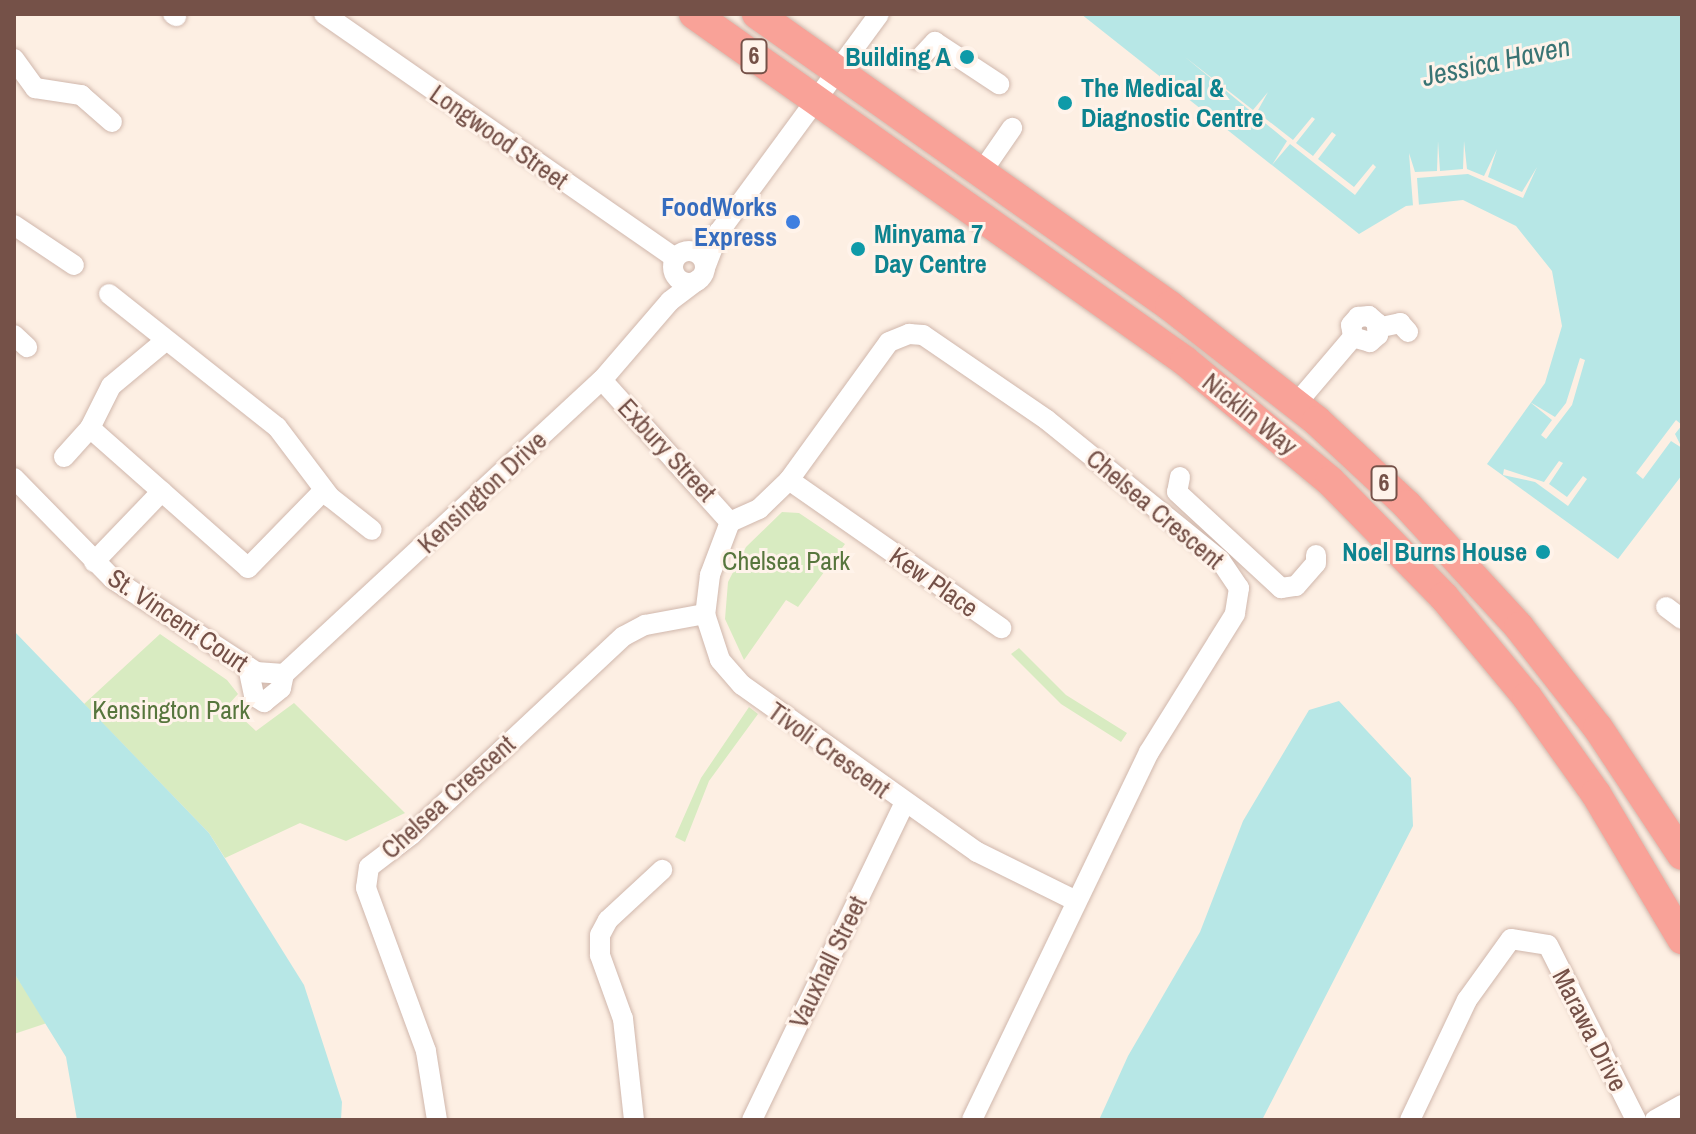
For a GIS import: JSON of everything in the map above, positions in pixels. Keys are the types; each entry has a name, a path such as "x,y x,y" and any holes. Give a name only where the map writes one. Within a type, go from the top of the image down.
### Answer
{"highway":[{"name":"Nicklin Way","path":"694,14 1185,361 1288,444 1367,516 1444,597 1527,697 1596,794 1682,939"},
{"name":"Nicklin Way","path":"757,14 1182,314 1296,404 1407,505 1519,627 1598,728 1682,855"}],"street":[{"name":"Longwood Street","path":"324,14 681,262"},
{"path":"681,262 687,283 702,274 719,232 813,98 879,14"},
{"path":"918,60 935,42 999,84"},
{"path":"14,59 35,88 81,95 112,122"},
{"path":"981,173 1012,128"},
{"path":"14,225 74,265"},
{"path":"681,262 719,232"},
{"path":"681,262 702,257 702,274"},
{"name":"Kensington Drive","path":"670,301 681,262"},
{"name":"Kensington Drive","path":"284,674 602,380 670,301 702,274"},
{"path":"109,294 277,427 324,490 372,530"},
{"path":"1296,404 1353,337 1351,325 1358,317 1369,316 1377,328 1400,323 1408,332"},
{"name":"Chelsea Crescent","path":"730,522 759,509 789,480 889,342 909,334 923,335 1047,420 1231,573 1239,588 1235,614 1149,752 1074,900 972,1120"},
{"path":"64,457 90,428 111,386 165,341"},
{"name":"Exbury Street","path":"602,380 730,522"},
{"path":"90,428 248,568 324,490"},
{"path":"1180,477 1177,492 1281,588 1296,586 1316,563 1316,555"},
{"name":"St. Vincent Court","path":"14,478 94,562 248,667 284,674"},
{"name":"Kew Place","path":"789,480 1001,628"},
{"path":"94,562 162,491"},
{"name":"Tivoli Crescent","path":"730,522 710,575 705,614 720,660 742,685 904,804 977,852 1074,900"},
{"name":"Chelsea Crescent","path":"437,1120 426,1051 366,888 369,867 411,835 624,636 645,625 705,614"},
{"name":"Vauxhall Street","path":"752,1120 904,804"},
{"path":"634,1120 623,1019 600,955 600,935 608,920 662,870"},
{"name":"Marawa Drive","path":"1410,1120 1467,1000 1511,939 1548,945 1636,1120"},
{"path":"1655,1120 1682,1105"}],"green space":[{"name":"Chelsea Park","path":"782,512 799,513 845,544 798,607 786,600 744,660 725,619 728,582 746,547"},
{"name":"Kensington Park","path":"160,634 227,680 238,694 228,705 256,731 294,703 405,813 346,841 300,823 225,858 209,833 84,704"},
{"path":"1019,648 1066,695 1127,733 1121,742 1061,704 1011,654"},
{"path":"749,707 758,714 709,781 685,842 675,837 701,778"},
{"path":"14,973 47,1023 14,1034"}],"water":[{"name":"Jessica Haven","path":"1081,14 1682,14 1682,475 1618,559 1487,464 1545,383 1562,326 1552,271 1516,226 1463,200 1406,206 1359,234"},
{"path":"14,631 209,833 304,985 342,1102 341,1120 77,1120 66,1057 14,973"},
{"path":"1339,701 1411,778 1413,826 1262,1120 1099,1120 1128,1056 1200,932 1243,821 1309,710"}],"pier":[{"path":"1185,57 1253,110 1268,92 1257,112 1293,140 1312,117 1315,119 1296,143 1313,156 1332,132 1336,135 1318,159 1354,187 1373,164 1376,167 1355,195 1290,144 1272,165 1287,141"},
{"path":"1438,141 1440,171 1463,169 1464,141 1467,169 1484,176 1497,149 1488,177 1522,192 1537,167 1523,198 1468,174 1417,178 1419,206 1413,206 1409,153 1415,172 1437,171"},
{"path":"1580,358 1585,360 1572,405 1546,439 1541,435 1552,420 1530,402 1555,417 1566,403"},
{"path":"1676,420 1682,425 1675,434 1682,448 1671,441 1643,479 1636,473"},
{"path":"1559,461 1563,463 1549,484 1567,497 1583,476 1587,479 1568,506 1535,482 1503,475 1504,469 1544,482"}],"place":[{"name":"Building A","path":"967,57"},
{"name":"The Medical & Diagnostic Centre","path":"1065,103"},
{"name":"FoodWorks Express","path":"793,222"},
{"name":"Minyama 7 Day Centre","path":"858,249"},
{"name":"Noel Burns House","path":"1543,552"}]}
